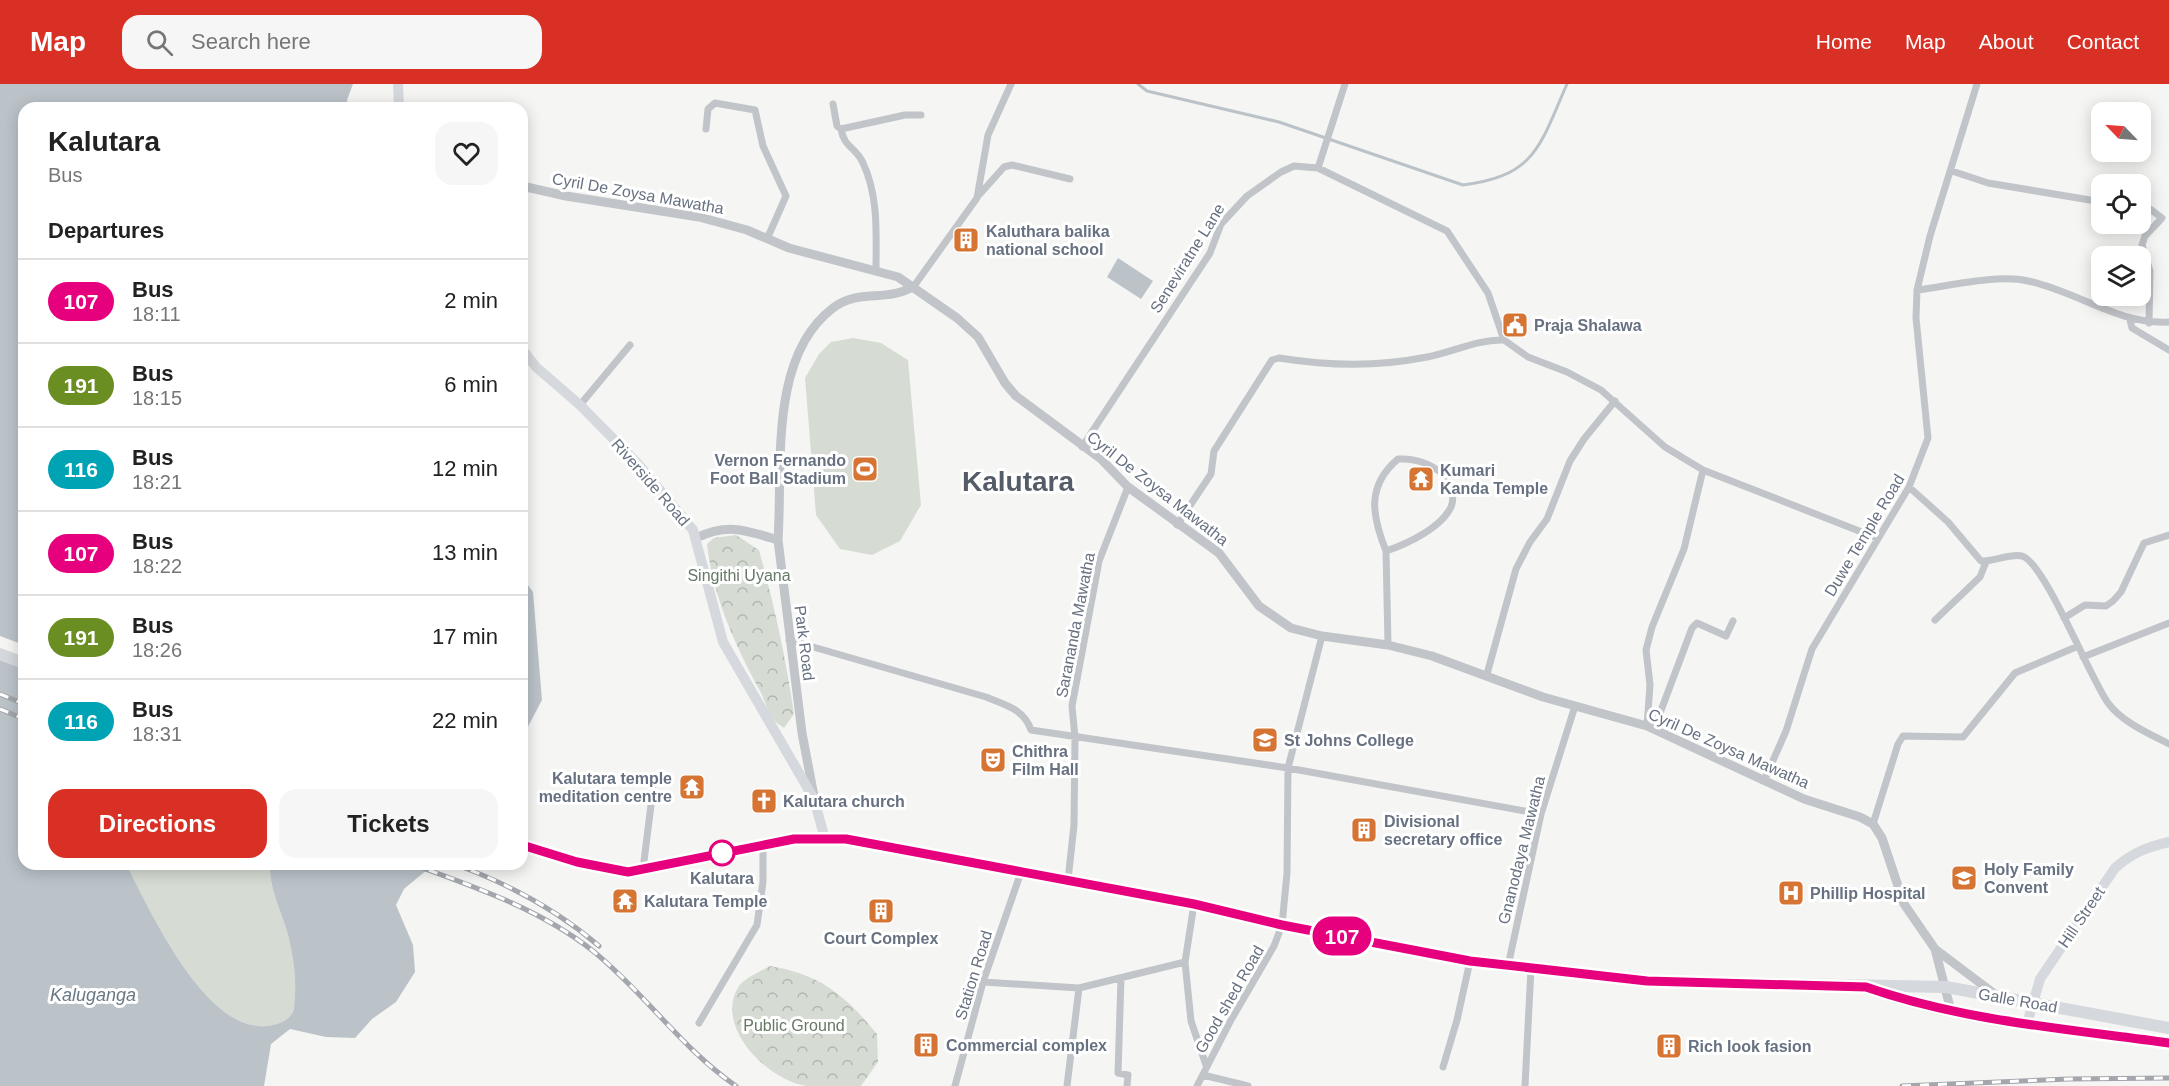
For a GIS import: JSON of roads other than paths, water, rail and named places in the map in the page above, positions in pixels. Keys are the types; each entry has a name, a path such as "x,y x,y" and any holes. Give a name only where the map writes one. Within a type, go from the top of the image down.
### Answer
{"highway":[{"path":"0,654 18,661"},
{"name":"Galle Road","path":"528,847 602,868 628,872 794,839 846,839 1194,904 1282,925 1470,961 1647,981 1946,987 2169,1028"},
{"name":"Galle Road","path":"1866,987 1899,999 1951,1011 2027,1024 2169,1043"}],"main road":[{"path":"398,84 399,102"},
{"name":"Riverside Road","path":"528,357 638,464 693,530 723,642 814,799 825,839"},
{"name":"Hill Street","path":"2027,1024 2040,979 2115,868 2129,855 2144,848 2169,842"}],"street":[{"path":"978,196 988,135 1011,84"},
{"path":"1318,168 1345,84"},
{"name":"Duwe Temple Road","path":"1764,781 1786,730 1812,649 1909,488 1928,438 1916,318 1917,290 1930,236 1952,171 1977,84"},
{"path":"706,129 708,109 715,103 749,107 755,110 763,146 786,196 768,239"},
{"path":"833,104 837,126 841,129 843,141 863,162 872,194 877,224 876,271"},
{"path":"841,129 905,115 921,115"},
{"path":"914,286 978,196 1004,166 1012,165 1070,179"},
{"name":"Seneviratne Lane","path":"1082,447 1210,253 1221,224 1233,209 1281,172 1294,166 1318,168 1447,231 1488,293 1504,340"},
{"path":"1952,171 1988,183 2091,200"},
{"name":"Cyril De Zoysa Mawatha","path":"528,187 566,196 699,217 800,251 898,277 957,318 978,337 1005,383 1016,396 1101,459 1128,487 1176,525 1219,553 1259,606 1291,628 1322,636 1388,645 1487,674 1575,706 1651,728 1804,799 1860,817 1873,824"},
{"path":"2149,323 2150,271 2142,245 2145,236 2166,218 2151,210"},
{"path":"1917,290 1993,281 2027,281 2130,320 2149,323 2169,322"},
{"name":"Park Road","path":"814,799 789,640 778,540 781,497 780,427 787,388 799,350 808,336 833,308 857,296 900,294 914,286"},
{"path":"2130,320 2132,328 2169,350"},
{"path":"1176,525 1211,474 1214,451 1272,360 1279,358 1328,366 1384,365 1468,347 1487,340 1504,340 1528,357 1568,372 1600,390 1665,447 1703,470 1877,538"},
{"path":"580,405 630,345"},
{"path":"1487,674 1516,569 1530,542 1551,511 1570,461 1584,439 1615,401"},
{"path":"1386,551 1402,546 1433,526 1451,507 1454,496 1449,479 1424,462 1412,458 1398,459 1377,486 1374,500 1376,522 1386,551 1388,645"},
{"path":"1651,728 1646,650 1652,627 1684,549 1703,470"},
{"name":"Sarananda Mawatha","path":"1068,880 1074,825 1075,738 1072,706 1099,561 1128,487"},
{"path":"1909,488 1948,522 1981,561 2023,556 2031,562 2047,582 2076,646 2108,703 2121,716 2169,744"},
{"path":"696,538 725,527 746,530 778,540"},
{"path":"2064,618 2085,605 2098,607 2113,601 2121,592 2144,543 2169,535"},
{"path":"1935,620 1980,577 1986,561"},
{"path":"1651,728 1692,628 1697,623 1726,636 1732,621"},
{"path":"2083,657 2169,623"},
{"name":"Good shed Road","path":"1197,1086 1206,1065 1274,946 1282,925 1287,873 1288,768 1322,636"},
{"path":"789,640 986,697 1017,710 1027,719 1031,730 1288,768 1541,814"},
{"path":"1997,996 1935,949 1924,936 1904,904 1882,838 1873,824 1898,744 1903,736 1963,737 2015,673 2076,646"},
{"name":"Gnanodaya Mawatha","path":"1508,966 1541,814 1575,706"},
{"path":"644,869 653,789"},
{"path":"699,1023 757,925 763,882 763,845"},
{"name":"Station Road","path":"955,1086 983,982 1021,872"},
{"path":"1194,904 1185,962 1191,1021 1206,1065"},
{"path":"1935,949 1951,1011"},
{"path":"1443,1067 1457,1020 1470,961"},
{"path":"983,982 1079,988 1185,962"},
{"path":"1525,1086 1531,968"},
{"path":"1121,978 1118,1073 1128,1075 1127,1086"},
{"path":"1067,1086 1079,988"},
{"path":"1203,1075 1248,1086"}],"water":[{"name":"Kaluganga","path":"0,84 353,84 347,102 18,102 18,870 129,870 165,937 201,990 222,1010 243,1023 266,1026 281,1022 291,1015 294,1008 295,987 290,946 274,893 270,870 427,870 404,889 396,905 413,945 415,972 396,1002 372,1019 355,1038 326,1037 290,1029 271,1044 264,1086 0,1086"},
{"path":"1118,258 1153,281 1141,299 1107,277"},
{"path":"528,585 533,592 542,700 528,727"}],"waterway":[{"path":"1138,84 1147,91 1279,122 1463,185 1487,181 1521,165 1541,140 1567,84"}],"railway":[{"path":"0,694 18,702"},
{"path":"0,709 18,716"},
{"path":"429,870 506,900 573,936 612,967 680,1038 736,1086"},
{"path":"469,870 530,898 566,920 599,946"},
{"path":"1902,1086 2069,1079 2169,1078"}],"place":[{"name":"Kaluthara balika national school","path":"966,240"},
{"name":"Praja Shalawa","path":"1515,325"},
{"name":"Vernon Fernando Foot Ball Stadium","path":"865,469"},
{"name":"Kumari Kanda Temple","path":"1421,479"},
{"name":"St Johns College","path":"1265,740"},
{"name":"Chithra Film Hall","path":"993,760"},
{"name":"Kalutara temple meditation centre","path":"692,787"},
{"name":"Kalutara church","path":"764,801"},
{"name":"Divisional secretary office","path":"1364,830"},
{"name":"Kalutara","path":"722,853"},
{"name":"Holy Family Convent","path":"1964,878"},
{"name":"Phillip Hospital","path":"1791,893"},
{"name":"Kalutara Temple","path":"625,901"},
{"name":"Court Complex","path":"881,911"},
{"name":"Commercial complex","path":"926,1045"},
{"name":"Rich look fasion","path":"1669,1046"}],"district":[{"name":"Kalutara","path":"1018,481"}],"park label":[{"name":"Singithi Uyana","path":"739,575"},
{"name":"Public Ground","path":"794,1025"}]}
